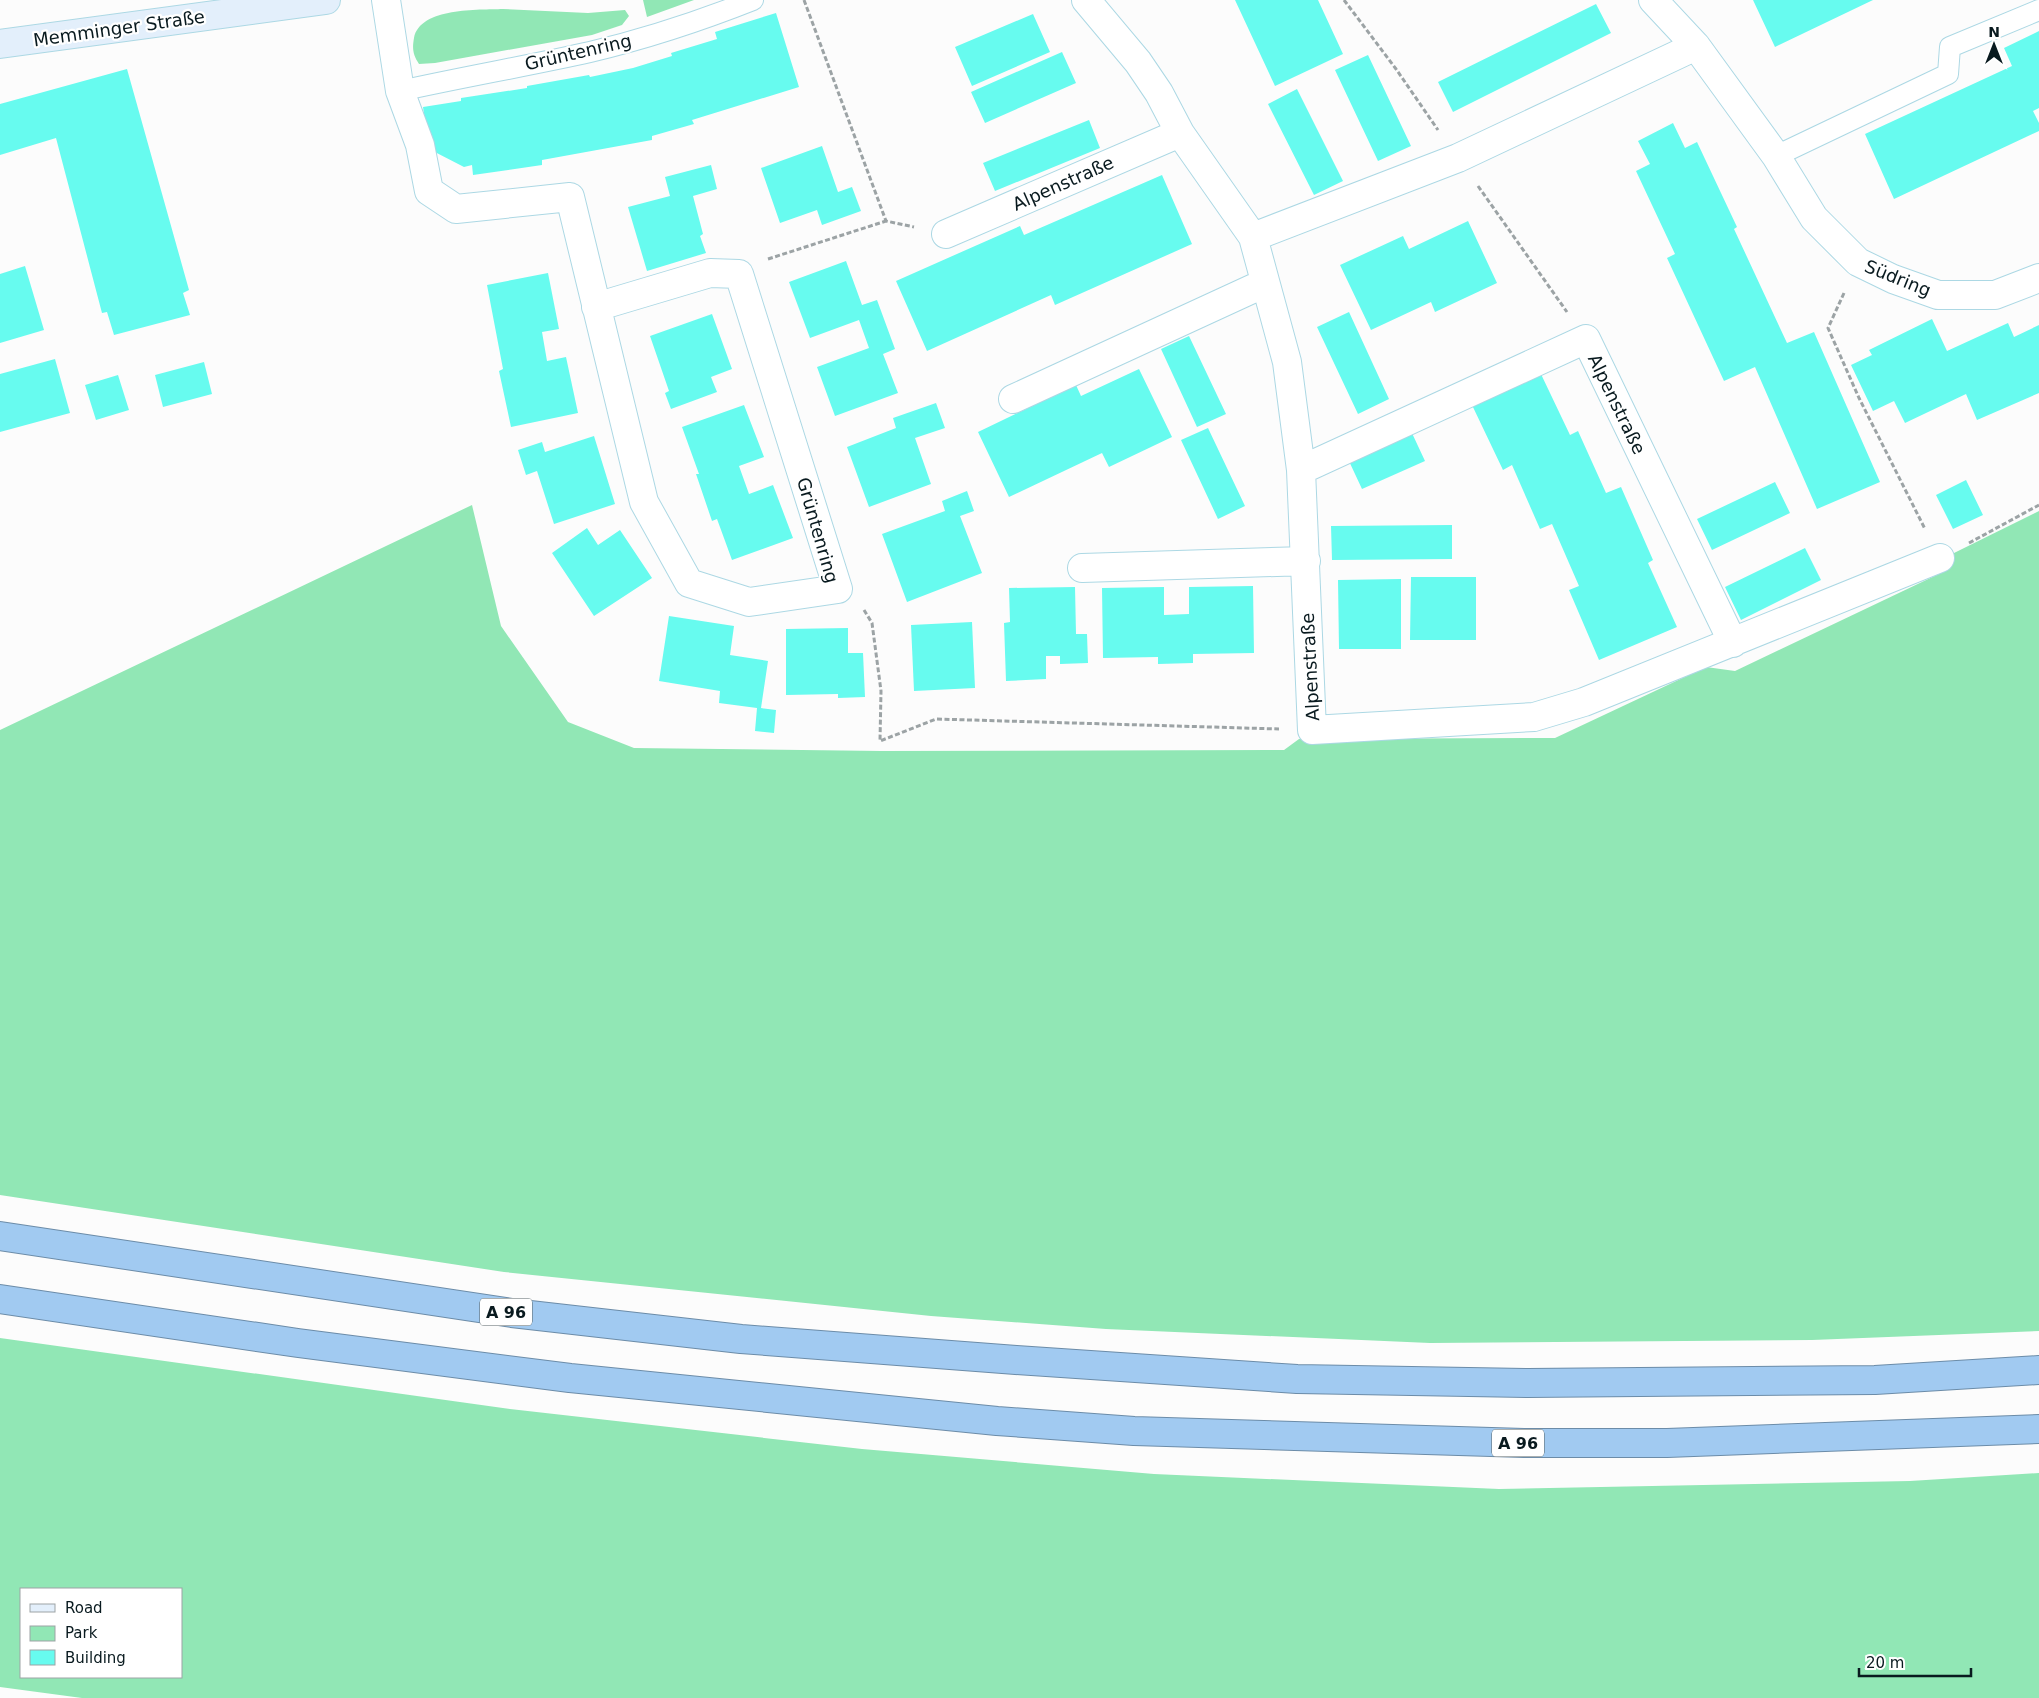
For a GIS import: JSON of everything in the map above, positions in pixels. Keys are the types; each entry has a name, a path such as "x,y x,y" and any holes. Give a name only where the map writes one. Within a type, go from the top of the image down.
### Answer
{"highway":[{"name":"A 96","path":"0,1236 512,1313 732,1338 1278,1378 1528,1383 1865,1380 2039,1370"},
{"name":"A 96","path":"0,1298 298,1343 570,1378 987,1420 1134,1431 1275,1437 1544,1443 1803,1439 2039,1429"}],"street":[{"name":"Memminger Straße","path":"0,44 326,0"},
{"name":"Grüntenring","path":"386,0 400,90 420,145 429,191 456,209 570,197 644,502 689,584 749,602 838,588 739,274"},
{"name":"Alpenstraße","path":"1086,0 1138,62 1159,93 1180,133 1253,238 1287,362 1301,470 1312,730 1534,717 1584,702 1734,643 1940,558"},
{"name":"Südring","path":"1653,0 1696,46 1776,156 1814,218 1858,262 1893,279 1938,295 1995,295 2039,278"},
{"path":"1253,238 1458,158 1696,46"},
{"name":"Alpenstraße","path":"946,234 1180,133"},
{"path":"596,307 710,273 739,274"},
{"path":"1013,400 1265,283"},
{"name":"Alpenstraße","path":"1301,470 1586,339 1734,643"},
{"path":"1082,568 1306,561"}],"lane":[{"name":"Grüntenring","path":"400,90 590,52 724,11 752,0"},
{"path":"1776,156 1948,74 1950,47 2039,10"}],"path":[{"path":"804,0 886,221"},
{"path":"739,274 774,256 886,221 946,234"},
{"path":"1858,262 1828,328 1860,398 1940,558 2039,505"},
{"path":"838,588 853,591 872,623 881,691 880,741 936,719 1312,730"}],"green space":[{"path":"643,0 694,0 647,17"},
{"path":"503,9 588,13 625,10 629,16 622,25 592,35 435,63 419,64 415,58 413,52 414,38 419,28 427,21 438,15 452,12"},
{"path":"472,505 501,626 568,722 634,748 881,751 1284,750 1299,739 1555,738 1706,667 1735,671 1943,572 1952,554 2039,511 2039,1331 1812,1340 1430,1343 1106,1329 931,1316 504,1272 0,1195 0,730"},
{"path":"0,1338 510,1409 862,1449 1154,1474 1499,1489 1910,1481 2039,1473 2039,1698 82,1698 0,1687"}],"building":[{"path":"1235,0 1318,0 1343,54 1275,86"},
{"path":"1753,0 1873,0 1775,47"},
{"path":"1596,4 1611,33 1453,112 1438,82"},
{"path":"776,13 799,87 692,120 694,124 652,136 652,140 542,160 542,165 473,175 472,165 464,167 429,149 423,107 461,101 461,98 633,68 672,56 671,53 717,39 715,32"},
{"path":"1033,14 1050,52 972,86 955,47"},
{"path":"2039,31 2039,108 2033,111 2039,123 2039,131 1894,199 1865,134 2012,66 2004,48"},
{"path":"1062,52 1076,83 985,123 971,92"},
{"path":"1368,55 1411,146 1378,161 1335,70"},
{"path":"127,69 189,290 183,293 190,315 114,335 107,312 102,313 56,138 0,155 0,104"},
{"path":"1297,89 1343,181 1314,195 1268,104"},
{"path":"1089,120 1100,148 995,191 983,163"},
{"path":"1673,123 1685,148 1697,142 1737,227 1734,229 1787,343 1814,332 1880,482 1817,509 1755,367 1724,381 1667,258 1675,254 1636,171 1650,164 1638,141"},
{"path":"822,146 838,192 852,187 861,211 822,225 817,210 780,223 761,168"},
{"path":"711,165 717,189 693,196 703,234 700,236 706,253 647,271 628,207 670,196 665,177"},
{"path":"1162,175 1192,244 1055,305 1051,295 927,351 896,281 1020,226 1024,235"},
{"path":"1468,221 1497,283 1435,312 1431,302 1371,330 1340,265 1403,236 1409,249"},
{"path":"846,261 862,305 877,300 895,349 883,354 898,393 835,416 817,367 869,348 859,320 810,338 789,282"},
{"path":"25,266 44,330 0,343 0,274"},
{"path":"548,273 559,329 542,332 547,361 566,357 578,413 511,427 499,371 503,369 487,285"},
{"path":"1349,312 1389,399 1358,414 1317,327"},
{"path":"712,314 732,369 711,377 717,392 671,409 665,393 669,391 650,336"},
{"path":"1932,319 1947,351 2008,323 2014,337 2039,325 2039,393 1977,420 1966,394 1905,423 1894,401 1873,411 1851,365 1872,355 1869,350"},
{"path":"1189,336 1226,414 1197,427 1161,349"},
{"path":"55,359 70,413 0,432 0,374"},
{"path":"204,362 212,394 163,407 155,375"},
{"path":"1139,369 1172,437 1109,467 1102,453 1009,497 978,432 1076,385 1081,396"},
{"path":"1540,372 1570,435 1578,431 1606,493 1621,487 1653,560 1648,563 1677,627 1599,660 1569,590 1579,586 1552,524 1540,529 1512,465 1503,470 1472,405"},
{"path":"118,375 129,410 96,420 85,385"},
{"path":"936,403 945,428 915,438 931,484 869,507 847,447 896,428 893,418"},
{"path":"744,405 764,457 739,466 749,494 773,485 793,538 732,560 717,519 712,521 696,474 699,474 682,427"},
{"path":"1208,428 1245,506 1218,519 1181,440"},
{"path":"1411,431 1425,461 1362,489 1348,459"},
{"path":"594,436 615,504 554,524 537,471 526,475 518,450 542,442 545,452"},
{"path":"1966,480 1983,515 1953,529 1936,495"},
{"path":"1775,482 1790,513 1712,550 1697,519"},
{"path":"967,491 974,511 960,516 982,573 907,602 882,534 945,511 942,501"},
{"path":"1452,525 1452,559 1332,560 1331,526"},
{"path":"587,528 598,545 620,530 652,578 594,616 552,553"},
{"path":"1805,548 1821,580 1741,620 1725,587"},
{"path":"1411,577 1476,577 1476,640 1410,640"},
{"path":"1401,579 1401,649 1339,649 1338,580"},
{"path":"1253,586 1254,653 1193,654 1193,663 1158,664 1158,657 1103,658 1102,588 1164,587 1164,615 1189,614 1189,587"},
{"path":"1075,587 1076,634 1087,634 1088,663 1060,664 1060,656 1046,656 1046,679 1006,681 1004,623 1010,622 1009,588"},
{"path":"669,616 734,626 730,655 768,661 761,708 776,710 774,733 755,731 757,708 719,703 720,691 659,681"},
{"path":"972,622 975,688 914,691 911,625"},
{"path":"848,628 848,653 863,653 865,697 838,698 838,694 786,695 786,629"}]}
